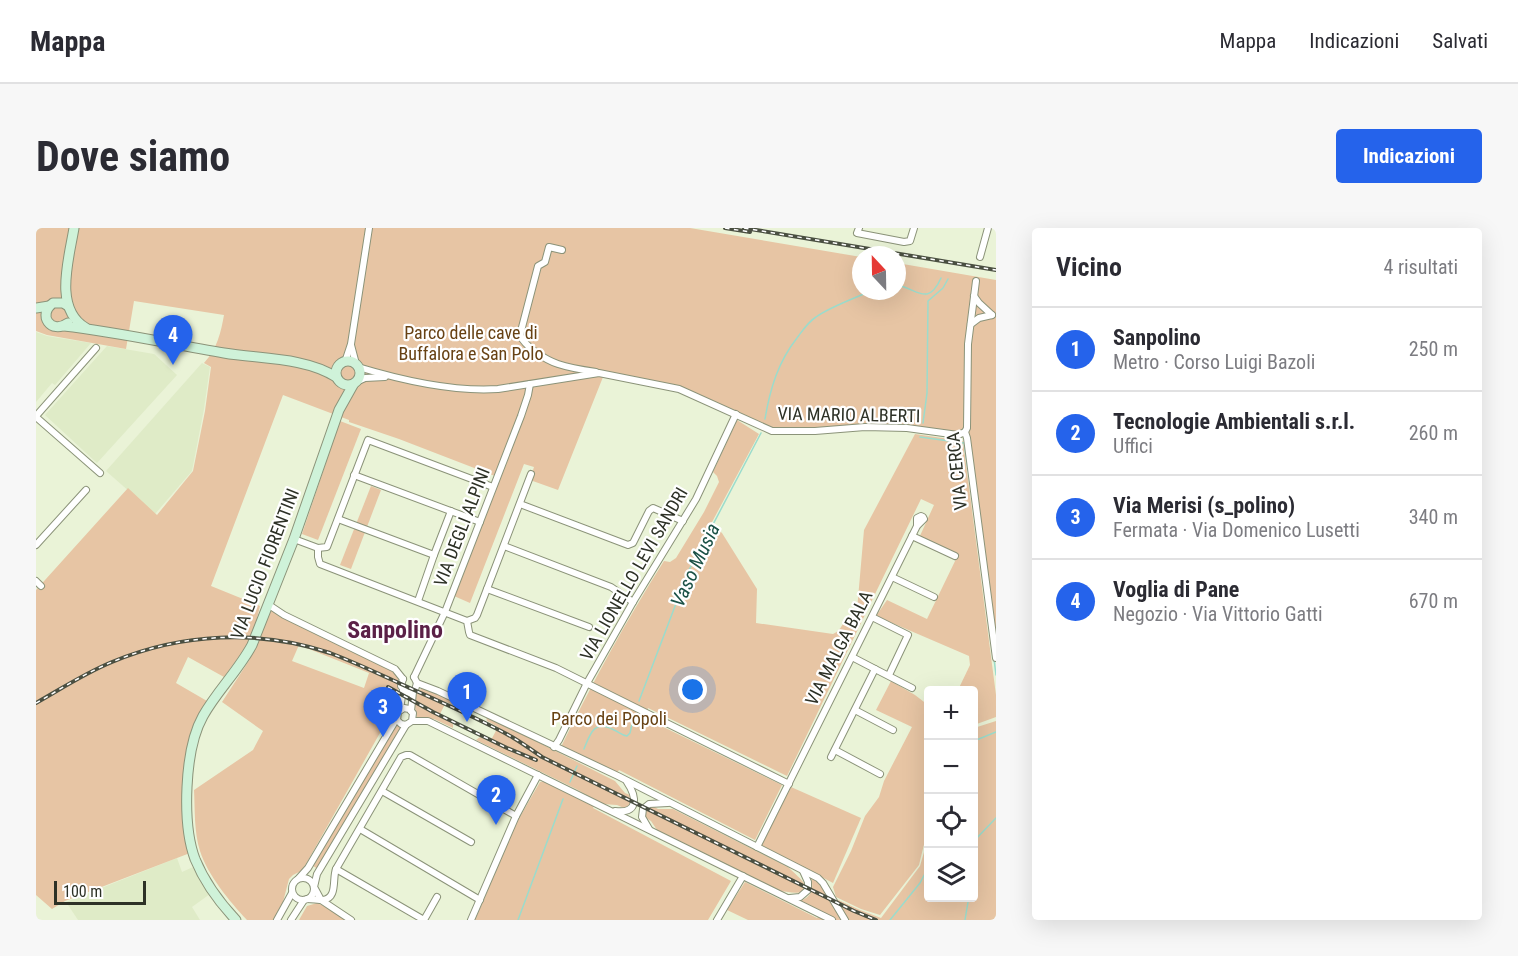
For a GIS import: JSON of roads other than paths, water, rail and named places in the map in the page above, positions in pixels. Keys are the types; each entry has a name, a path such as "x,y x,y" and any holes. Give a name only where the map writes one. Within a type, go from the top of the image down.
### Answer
{"street":[{"path":"64,326 70,320 65,284 74,228"},
{"path":"337,379 336,369 343,363 351,344 369,228"},
{"path":"859,228 858,233 904,242 910,241 914,228"},
{"path":"981,257 988,228"},
{"name":"VIA MARIO ALBERTI","path":"562,250 549,247 545,262 538,267 520,335 522,340 537,353 556,364 678,389 772,431 815,431 865,426 907,428 958,435 964,432"},
{"name":"VIA CERCA","path":"976,280 968,344 967,428 964,432 967,438 996,658"},
{"path":"47,320 46,314 51,304 65,284"},
{"path":"974,296 994,315"},
{"path":"36,308 63,303 80,324 87,328"},
{"path":"971,324 979,318 994,315"},
{"path":"36,316 47,320 54,326 87,328 300,364 325,370 345,385 354,383 360,375 351,344"},
{"path":"96,348 36,416 100,473"},
{"path":"300,364 349,361 357,366"},
{"name":"VIA MARIO ALBERTI","path":"357,366 395,378"},
{"name":"VIA MARIO ALBERTI","path":"354,383 369,377 395,378 481,390 599,373"},
{"name":"VIA LUCIO FIORENTINI","path":"337,379 340,388 339,410"},
{"name":"VIA LUCIO FIORENTINI","path":"236,920 200,869 192,848 187,805 189,758 195,732 202,717 246,657 252,645 294,539 339,410 354,383"},
{"name":"VIA DEGLI ALPINI","path":"415,680 445,612 480,522 521,416 530,384"},
{"name":"VIA LIONELLO LEVI SANDRI","path":"554,747 633,602 696,499 736,414"},
{"path":"294,539 318,548 327,546 368,440 493,487"},
{"path":"318,548 320,564 467,621 477,615 531,474"},
{"path":"354,475 480,522"},
{"path":"36,545 86,490"},
{"path":"520,504 628,545 633,543 649,511 653,508 683,521"},
{"path":"418,602 451,511"},
{"path":"338,519 434,555"},
{"name":"VIA MALGA BALA","path":"757,847 917,526"},
{"path":"912,536 955,556"},
{"path":"504,546 611,587 633,602"},
{"path":"892,577 934,597"},
{"path":"487,589 589,627"},
{"path":"269,604 284,615 394,669 403,678"},
{"path":"872,617 908,635 888,675"},
{"path":"467,621 470,635 556,668 789,783"},
{"path":"852,657 912,687"},
{"path":"831,757 875,669"},
{"path":"403,678 410,676 626,780 818,878 845,920"},
{"path":"277,920 292,893 292,886 308,868 396,718 400,709 403,678"},
{"path":"411,711 413,692 417,688 415,680"},
{"path":"403,690 413,692"},
{"path":"291,920 312,894 317,874 414,716 407,708 400,709"},
{"path":"855,710 893,730"},
{"path":"396,718 401,724 428,721 832,920"},
{"path":"835,750 880,774"},
{"path":"292,893 297,899 305,900 321,900 330,897 334,890 336,869 401,757 406,754 516,816"},
{"path":"471,920 516,816 538,775"},
{"path":"612,811 625,812 634,805 633,794 626,780"},
{"path":"382,791 471,842"},
{"path":"651,831 642,818 643,809 646,805 655,803 671,803"},
{"path":"360,829 480,900"},
{"path":"336,869 424,920 437,897"},
{"path":"787,898 800,897 808,891 808,882 802,870"},
{"path":"717,920 743,876"},
{"path":"299,878 307,879 321,900 351,920"}],"waterway":[{"name":"Vaso Musia","path":"906,288 927,294 936,287 941,278"},
{"name":"Vaso Musia","path":"923,423 927,393 928,301 943,288 948,279"},
{"name":"Vaso Musia","path":"765,419 772,387 790,347 813,319 852,299"},
{"name":"Vaso Musia","path":"639,701 688,572 761,433"},
{"name":"Vaso Musia","path":"920,437 964,443 968,469"},
{"name":"Vaso Musia","path":"994,659 996,675"},
{"name":"Vaso Musia","path":"584,749 591,733 597,727 607,727 627,736 630,733 634,715"},
{"name":"Vaso Musia","path":"976,740 996,732"},
{"name":"Vaso Musia","path":"570,782 577,766"},
{"name":"Vaso Musia","path":"518,920 563,799"},
{"path":"978,837 996,818"},
{"name":"Vaso Musia","path":"890,920 924,876"},
{"path":"965,920 968,902"}],"railway":[{"path":"725,228 750,232"},
{"path":"744,228 996,270"},
{"path":"36,703 102,666 138,652 165,645 220,638 276,640 303,645 348,660 471,716 512,737 542,757 876,920"},
{"path":"388,687 433,712 536,760"}],"place":[{"name":"Voglia di Pane","path":"173,365"},
{"name":"Sanpolino","path":"467,722"},
{"name":"Via Merisi (s_polino)","path":"383,737"},
{"name":"Tecnologie Ambientali s.r.l.","path":"496,825"}],"district":[{"name":"Sanpolino","path":"395,630"}],"park label":[{"name":"Parco delle cave di Buffalora e San Polo","path":"471,343"},
{"name":"Parco dei Popoli","path":"609,719"}]}
